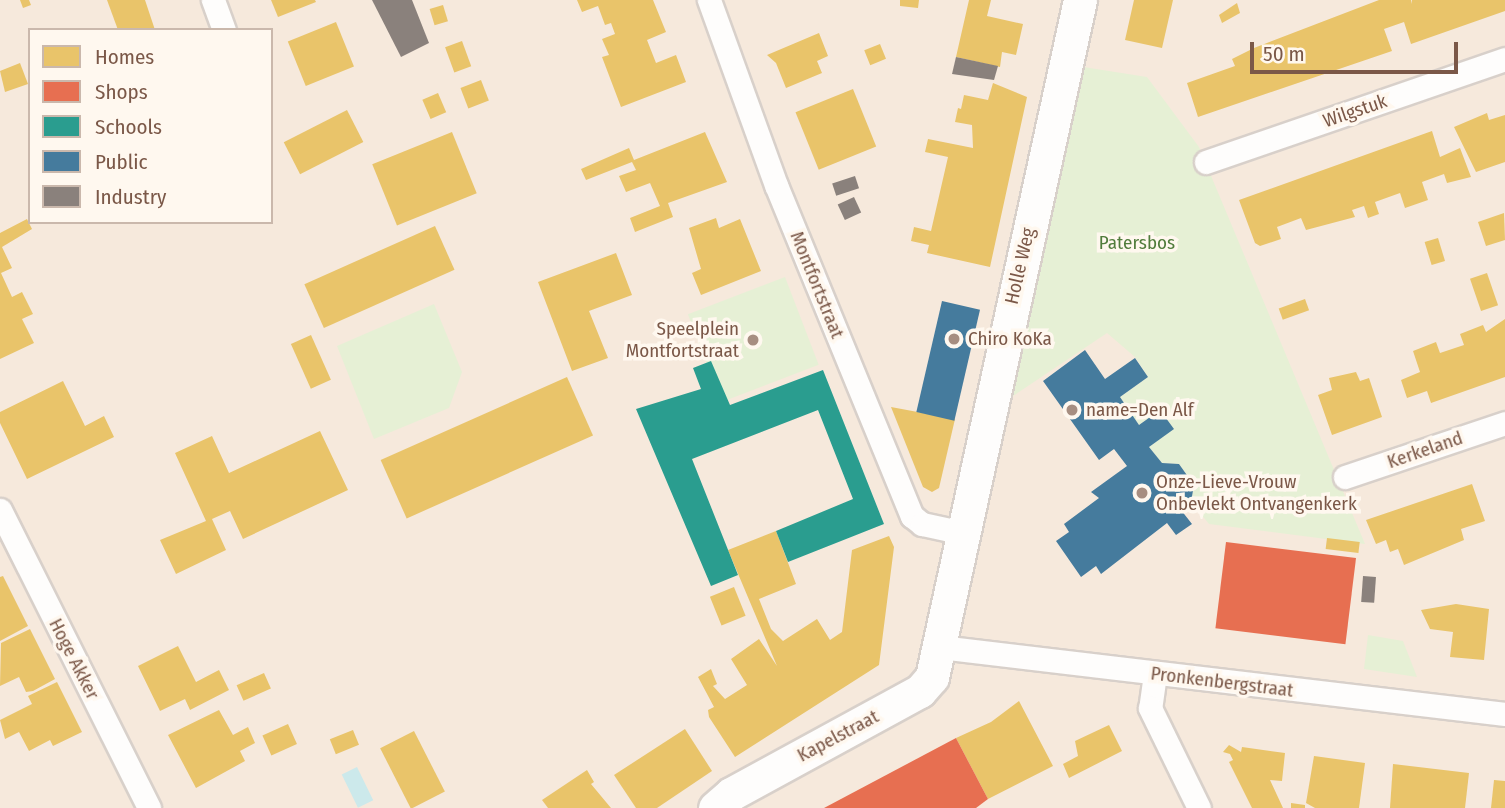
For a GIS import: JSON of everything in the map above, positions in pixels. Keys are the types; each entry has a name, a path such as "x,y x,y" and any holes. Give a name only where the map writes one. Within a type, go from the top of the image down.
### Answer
{"street":[{"path":"213,0 224,28"},
{"name":"Montfortstraat","path":"709,0 776,185 912,516 922,524 964,533"},
{"name":"Holle Weg","path":"940,647 1080,0"},
{"name":"Wilgstuk","path":"1206,162 1505,59"},
{"name":"Kerkeland","path":"1345,477 1505,423"},
{"name":"Hoge Akker","path":"0,510 149,808"},
{"name":"Pronkenbergstraat","path":"940,647 1505,714"},
{"name":"Kapelstraat","path":"715,808 731,794 920,691 932,677 940,647"},
{"path":"1154,674 1150,708 1199,808"}],"shaded area":[{"path":"0,0 1505,0 1505,808 0,808"}],"green space":[{"name":"Patersbos","path":"1077,66 1147,77 1199,147 1365,544 1209,524 1191,502 1194,485 1179,464 1162,463 1149,447 1173,428 1160,410 1139,425 1120,397 1148,377 1135,357 1107,333 1007,400"},
{"name":"Speelplein Montfortstraat","path":"785,277 819,365 722,402 688,314"},
{"path":"434,304 462,372 449,408 374,439 337,346"},
{"path":"1368,635 1403,641 1417,677 1364,669"}],"water":[{"path":"357,767 373,800 358,808 342,774"}],"building: Homes":[{"path":"20,0 29,0 31,5 23,8"},
{"path":"107,0 145,0 154,28 117,28"},
{"path":"271,0 315,0 316,2 278,17"},
{"path":"577,0 653,0 666,32 647,40 656,63 676,55 686,82 621,107 602,57 609,55 602,39 615,34 611,23 605,25 598,6 582,12"},
{"path":"900,0 919,0 918,8 900,6"},
{"path":"969,0 991,0 987,16 1023,24 1016,55 1002,52 1000,67 956,57"},
{"path":"1134,0 1173,0 1162,48 1125,40"},
{"path":"1379,0 1411,0 1412,4 1412,0 1505,0 1505,11 1411,44 1404,22 1384,29 1392,51 1198,117 1187,83 1235,66 1232,59 1254,48"},
{"path":"1237,3 1240,13 1222,23 1219,15"},
{"path":"443,5 448,21 435,25 430,9"},
{"path":"336,22 354,67 306,86 288,41"},
{"path":"819,33 828,56 817,61 822,73 786,88 776,63 767,55"},
{"path":"462,41 471,66 454,73 445,47"},
{"path":"880,44 886,59 870,65 864,50"},
{"path":"20,63 28,84 5,92 0,71"},
{"path":"481,80 489,101 468,108 460,88"},
{"path":"993,83 1027,97 990,267 927,253 929,245 911,241 914,227 931,231 948,157 925,152 928,139 973,148 972,125 955,122 958,108 961,109 964,95 988,100"},
{"path":"853,89 876,146 819,170 796,112"},
{"path":"438,93 446,112 431,119 422,100"},
{"path":"347,110 363,142 300,174 284,142"},
{"path":"1487,113 1489,120 1505,115 1505,162 1476,172 1454,127"},
{"path":"1432,131 1440,157 1460,148 1471,177 1447,183 1444,174 1422,182 1428,200 1405,208 1400,193 1375,202 1379,214 1368,218 1364,206 1352,210 1355,217 1306,230 1301,218 1277,227 1281,239 1260,246 1255,243 1239,200"},
{"path":"452,132 477,193 397,225 372,164"},
{"path":"705,132 727,182 668,203 673,217 635,232 630,218 660,206 650,183 626,192 619,176 636,170 632,162 586,180 581,169 629,148 634,160"},
{"path":"1504,213 1505,240 1486,246 1478,222"},
{"path":"716,218 719,228 740,219 761,271 701,295 692,273 701,269 689,228"},
{"path":"27,219 32,229 2,247 12,268 1,273 12,297 22,292 33,314 22,319 34,343 0,359 0,233"},
{"path":"435,226 455,270 324,328 304,284"},
{"path":"1438,238 1445,261 1432,265 1425,242"},
{"path":"616,253 632,295 589,311 608,358 572,371 538,282"},
{"path":"1487,273 1498,305 1481,311 1470,279"},
{"path":"1305,299 1309,310 1283,320 1279,309"},
{"path":"1505,319 1505,377 1431,403 1427,391 1407,398 1401,380 1420,372 1413,351 1436,342 1440,353 1464,345 1460,334 1483,325 1486,332"},
{"path":"311,335 331,380 311,389 291,344"},
{"path":"1356,372 1360,381 1369,378 1382,417 1332,435 1318,395 1332,390 1329,378"},
{"path":"567,377 593,435 407,518 381,460"},
{"path":"63,381 85,426 104,416 114,437 27,479 0,423 0,412"},
{"path":"891,407 955,419 939,488 932,492 923,487"},
{"path":"320,431 348,490 243,539 230,511 212,519 226,550 176,574 160,540 206,521 175,453 212,436 229,473"},
{"path":"1472,484 1485,521 1461,529 1464,540 1404,565 1398,549 1390,552 1386,540 1376,544 1366,520"},
{"path":"776,531 796,584 759,599 771,629 783,641 817,619 830,640 842,632 852,550 889,536 894,547 879,665 735,757 709,717 708,710 714,707 698,677 711,669 717,684 713,686 725,699 747,685 731,659 759,639 777,666 728,550"},
{"path":"1327,538 1360,542 1358,553 1326,549"},
{"path":"3,576 28,626 0,641 0,577"},
{"path":"734,587 746,616 722,625 710,597"},
{"path":"1456,604 1489,609 1484,660 1450,657 1453,632 1430,629 1421,610"},
{"path":"30,629 55,679 26,692 19,677 0,686 1,643"},
{"path":"178,646 196,682 219,670 229,690 190,710 185,699 160,711 138,666"},
{"path":"264,673 271,689 244,701 237,685"},
{"path":"57,682 82,732 53,746 50,740 29,751 19,732 5,739 0,720 32,704 28,696"},
{"path":"1019,701 1053,766 988,799 956,738 991,722"},
{"path":"219,710 233,735 248,727 255,743 240,751 245,761 196,788 168,735"},
{"path":"288,724 297,744 271,755 262,735"},
{"path":"1109,725 1122,751 1069,778 1063,764 1078,756 1075,741"},
{"path":"685,729 712,771 657,808 636,808 614,775"},
{"path":"353,730 359,745 336,754 330,739"},
{"path":"414,731 445,792 411,808 380,748"},
{"path":"1229,745 1241,752 1242,747 1285,753 1282,781 1270,780 1283,808 1252,808 1229,762 1233,760 1230,754 1223,752"},
{"path":"1314,756 1365,763 1359,808 1315,808 1306,803"},
{"path":"1393,764 1469,773 1465,808 1390,808"},
{"path":"587,770 594,782 591,784 611,808 548,808 542,800"},
{"path":"1494,780 1505,781 1505,808 1491,808"},
{"path":"1291,803 1305,805 1305,808 1291,808"}],"building: Shops":[{"path":"1226,542 1356,558 1345,644 1215,628"},
{"path":"956,738 988,799 976,808 824,808"}],"building: Schools":[{"path":"711,361 730,405 823,370 884,524 788,562 776,531 853,499 818,410 692,459 738,575 711,586 636,409 701,389 693,368"}],"building: Public":[{"name":"Chiro KoKa","path":"942,301 980,310 954,421 916,412"},
{"name":"Onze-Lieve-Vrouw Onbevlekt Ontvangenkerk","path":"1085,350 1105,379 1135,358 1148,377 1120,397 1139,425 1160,410 1174,429 1149,447 1162,463 1179,464 1194,485 1191,502 1181,510 1192,524 1176,535 1167,523 1101,574 1096,566 1081,577 1056,541 1069,532 1064,524 1099,498 1091,492 1127,466 1114,449 1099,460 1043,381"}],"building: Industry":[{"path":"372,0 412,0 429,43 401,57"},
{"path":"956,57 998,66 994,80 952,74"},
{"path":"855,176 859,188 836,196 832,183"},
{"path":"854,197 861,212 845,220 838,205"},
{"path":"1363,576 1376,577 1374,603 1361,602"}],"place":[{"name":"Chiro KoKa","path":"954,339"},
{"name":"Speelplein Montfortstraat","path":"753,340"},
{"name":"name=Den Alf","path":"1072,410"},
{"name":"Onze-Lieve-Vrouw Onbevlekt Ontvangenkerk","path":"1142,493"}]}
